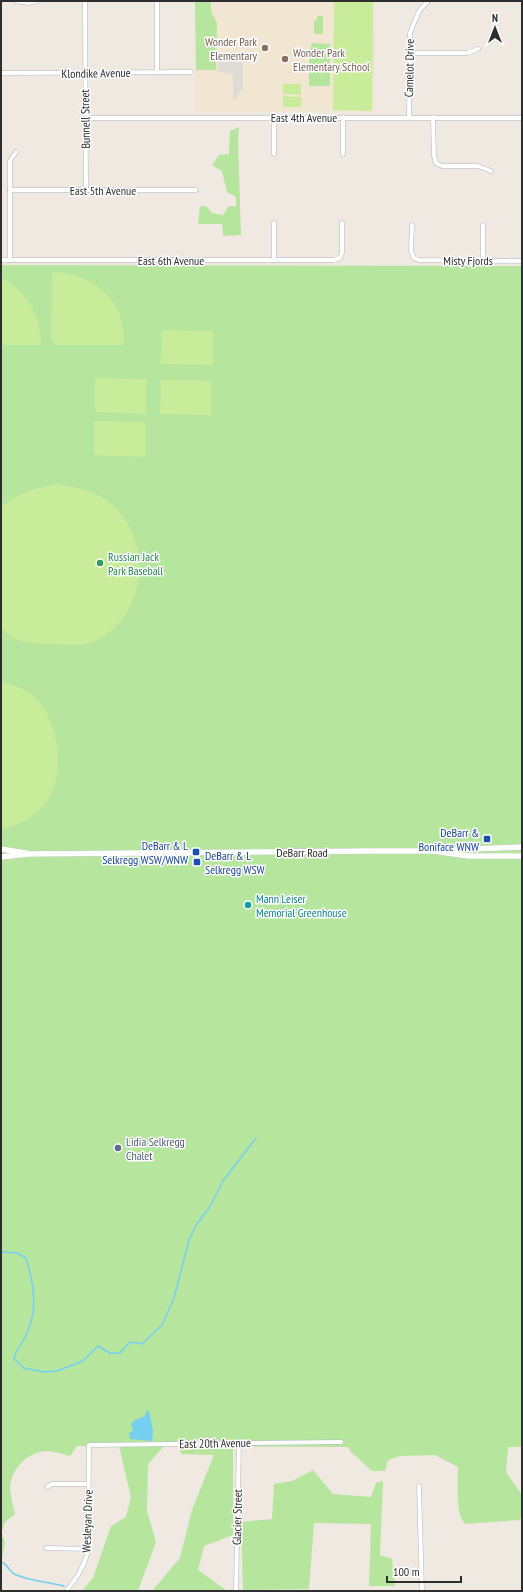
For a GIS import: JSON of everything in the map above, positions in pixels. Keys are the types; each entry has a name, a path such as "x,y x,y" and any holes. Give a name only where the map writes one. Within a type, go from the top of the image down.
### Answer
{"main road":[{"name":"DeBarr Road","path":"1,857 28,854 433,851 454,848 522,847"},
{"name":"DeBarr Road","path":"1,849 28,854"},
{"name":"DeBarr Road","path":"433,851 468,856 522,856"}],"street":[{"path":"15,1 30,3 38,1"},
{"name":"Bunnell Street","path":"85,1 84,74 86,189"},
{"path":"157,1 157,72"},
{"name":"Camelot Drive","path":"409,117 410,33 419,11 428,1"},
{"path":"410,53 467,53 478,49"},
{"name":"Klondike Avenue","path":"1,73 84,74 191,72"},
{"path":"274,117 274,154"},
{"path":"343,117 343,154"},
{"path":"433,117 434,156 436,163 442,166 478,166 491,172"},
{"name":"East 4th Avenue","path":"85,118 522,118"},
{"path":"10,260 10,160 16,152"},
{"name":"East 5th Avenue","path":"10,190 196,190"},
{"path":"274,223 274,260"},
{"name":"East 6th Avenue","path":"1,260 334,260 340,258 342,253 342,223"},
{"name":"Misty Fjords","path":"412,225 412,251 414,258 419,260 522,261"},
{"path":"483,225 483,260"},
{"name":"East 20th Avenue","path":"89,1445 239,1442 341,1442"},
{"name":"Glacier Street","path":"236,1591 239,1442"},
{"name":"Wesleyan Drive","path":"66,1591 79,1576 84,1565 88,1549 89,1445"},
{"path":"46,1487 52,1484 88,1484"},
{"path":"419,1486 422,1591"},
{"path":"46,1548 88,1549"}],"shaded area":[{"name":"Wonder Park Elementary School","path":"195,1 375,1 375,112 195,112"},
{"path":"218,60 240,60 243,63 243,89 239,92 237,99 233,99 233,75 217,71"}],"green space":[{"path":"195,1 211,1 211,12 217,23 216,70 196,70"},
{"path":"334,1 373,1 372,111 333,110"},
{"path":"317,16 323,16 323,34 314,34 314,21 317,20"},
{"path":"312,43 330,44 330,86 309,86 309,55"},
{"path":"283,84 301,84 301,95 283,94"},
{"path":"283,96 301,97 301,107 283,107"},
{"path":"239,127 238,141 241,235 223,236 222,224 198,224 200,206 206,206 212,213 223,215 229,206 236,206 236,197 227,192 222,171 212,165 219,155 229,154 230,131"},
{"path":"1,265 522,266 522,1447 508,1447 506,1472 522,1495 522,1516 520,1520 465,1524 458,1505 458,1467 435,1455 400,1456 388,1460 385,1471 372,1471 351,1452 348,1447 164,1446 148,1464 147,1511 156,1542 138,1591 82,1591 93,1578 111,1526 126,1517 131,1497 119,1446 77,1446 70,1456 44,1451 36,1453 21,1463 14,1473 10,1489 15,1514 5,1522 1,1534"},
{"path":"52,272 82,278 105,292 119,315 123,329 124,345 56,345 51,340"},
{"path":"1,278 18,290 31,306 38,324 41,345 1,345"},
{"path":"162,330 213,331 213,365 161,364"},
{"path":"95,378 146,379 146,414 95,412"},
{"path":"161,380 212,381 211,415 160,414"},
{"path":"94,421 145,422 145,457 94,455"},
{"name":"Russian Jack Park Baseball","path":"57,484 89,491 106,500 121,514 132,532 138,551 139,571 136,591 128,610 116,626 94,642 66,645 23,641 13,638 1,627 1,508 20,494"},
{"path":"1,682 27,691 40,703 48,715 53,730 57,745 58,761 53,791 42,808 25,820 13,826 1,829"},
{"path":"180,1449 233,1449 233,1535 204,1546 198,1570 227,1591 152,1591 180,1558 192,1510 214,1455 181,1454"},
{"path":"313,1470 333,1494 371,1497 376,1483 383,1481 380,1555 392,1559 395,1586 369,1586 371,1524 314,1523 309,1589 243,1590 241,1522 272,1519 274,1484 292,1481"},
{"path":"1,1534 5,1541 1,1567"}],"water":[{"path":"146,1411 149,1411 153,1431 152,1441 130,1439 129,1433 133,1431 131,1424 135,1420 145,1416"}],"waterway":[{"path":"1,1252 17,1253 26,1258 33,1288 34,1308 32,1318 25,1337 17,1350 14,1359 24,1368 44,1372 57,1371 83,1361 98,1346 110,1353 120,1353 130,1342 142,1344 162,1325 174,1298 189,1240 196,1225 209,1208 223,1181 256,1138"},
{"path":"1,1562 5,1564 14,1574 32,1580 64,1586"}],"place":[{"name":"Wonder Park Elementary","path":"265,48"},
{"name":"Wonder Park Elementary School","path":"285,59"},
{"name":"Russian Jack Park Baseball","path":"100,563"},
{"name":"DeBarr & Boniface WNW","path":"487,839"},
{"name":"DeBarr & L Selkregg WSW/WNW","path":"196,852"},
{"name":"DeBarr & L Selkregg WSW","path":"197,862"},
{"name":"Mann Leiser Memorial Greenhouse","path":"248,905"},
{"name":"Lidia Selkregg Chalet","path":"118,1148"}]}
